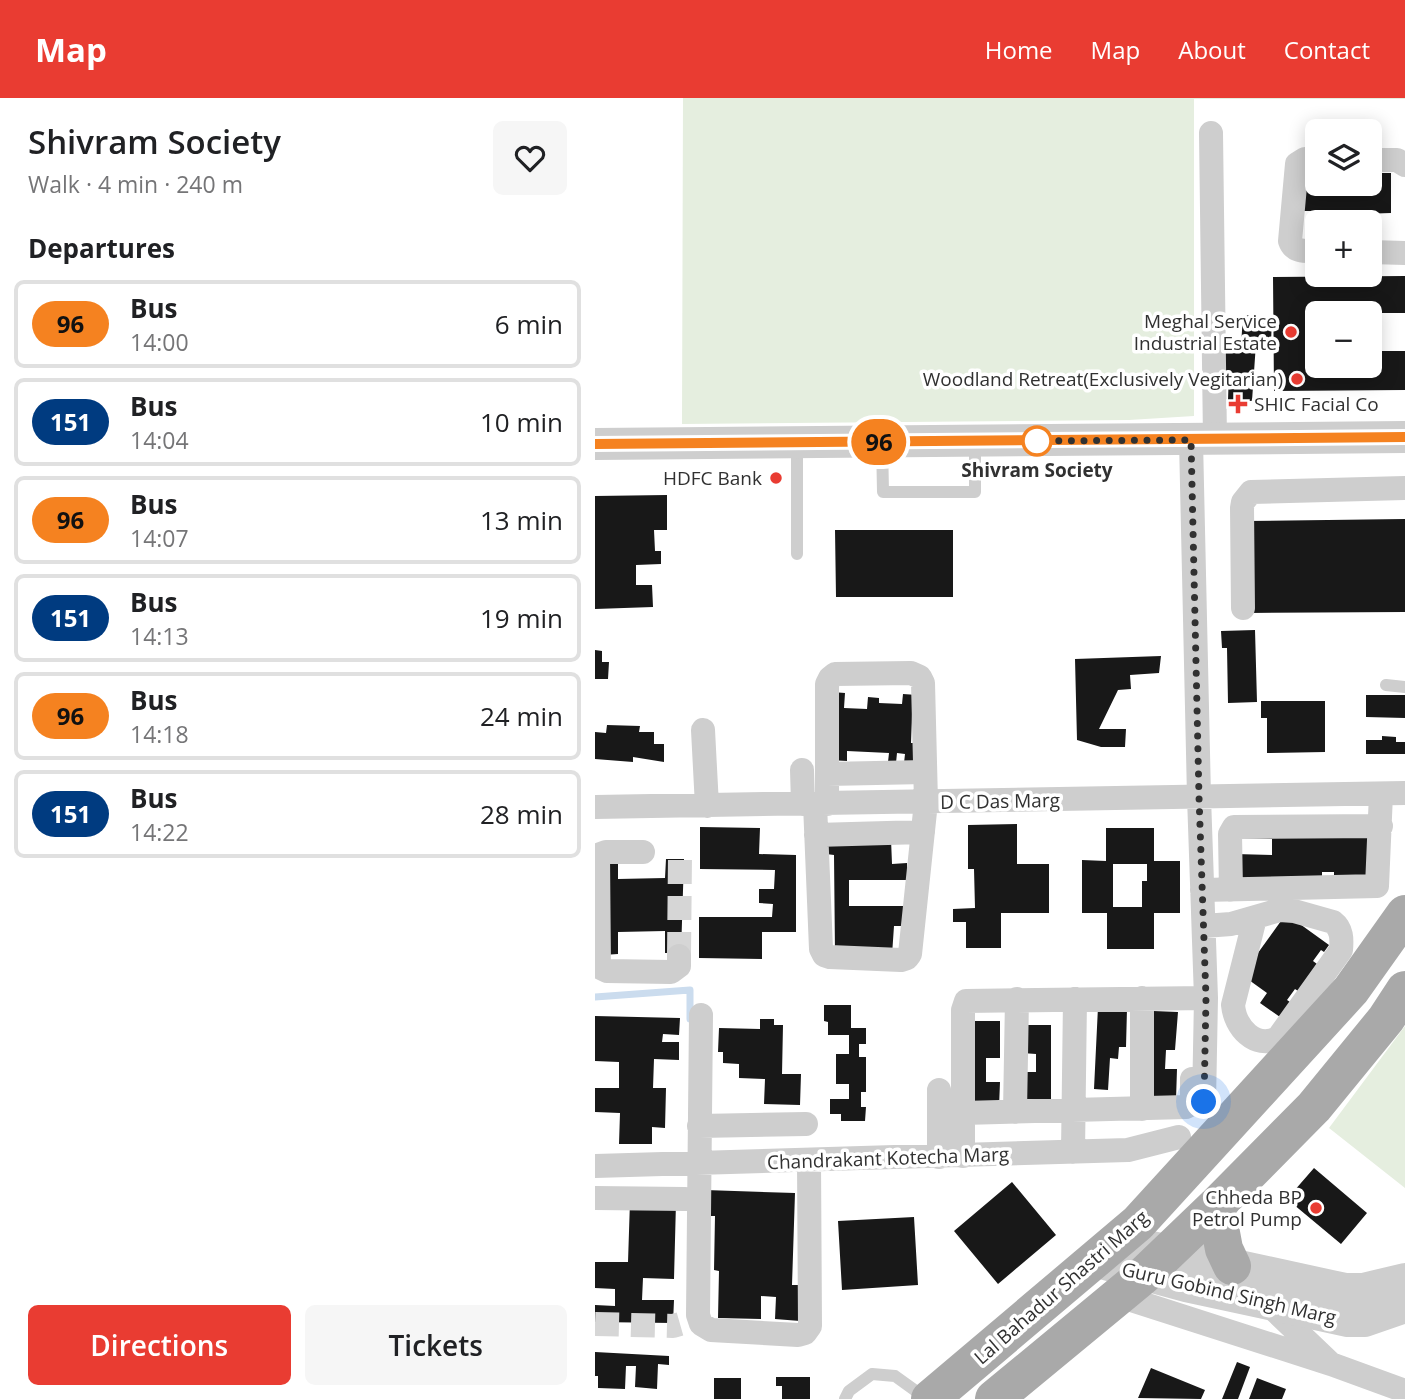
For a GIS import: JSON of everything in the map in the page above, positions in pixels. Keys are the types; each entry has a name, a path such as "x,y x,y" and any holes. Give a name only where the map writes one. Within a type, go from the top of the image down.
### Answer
{"main road":[{"name":"Lal Bahadur Shastri Marg","path":"928,1399 1138,1223 1351,990 1405,914"},
{"path":"1003,1397 1144,1274 1314,1107 1386,1019 1405,990"},
{"path":"1216,1206 1224,1249 1245,1269"}],"street":[{"path":"963,1113 1186,1108 1192,1104 1204,926 1199,797 1203,440 1211,133"},
{"path":"1305,159 1297,163 1290,241 1291,246 1305,250"},
{"path":"1382,160 1397,160 1405,164"},
{"path":"1382,253 1405,253"},
{"path":"595,444 1405,437"},
{"path":"1243,608 1242,508 1251,492 1405,488"},
{"path":"802,770 815,804 821,948 824,955 901,960 907,958 910,954 926,802 923,683 920,677 911,673 835,674 830,678 827,684 827,774 815,804"},
{"path":"703,730 706,806"},
{"path":"827,774 925,772"},
{"path":"1202,890 1377,886 1381,826 1393,793"},
{"name":"D C Das Marg","path":"595,807 1393,793"},
{"path":"1231,890 1230,834 1234,827 1381,826"},
{"path":"816,835 923,832"},
{"path":"643,852 606,852 598,855 598,962 602,969 671,972 679,966 679,956"},
{"path":"1204,926 1223,926 1280,910 1294,911 1333,922 1338,926 1342,936 1341,950 1278,1038 1272,1041 1262,1042 1253,1038 1239,1026 1233,1013 1255,918"},
{"path":"1079,1152 1081,998"},
{"path":"1142,998 1142,1109"},
{"path":"947,1152 963,1113 964,1005 970,999 1199,998"},
{"path":"1199,998 1204,1102"},
{"path":"1015,1112 1017,999"},
{"path":"680,1324 685,1310 685,1199 699,1126 701,1015"},
{"path":"939,1090 947,1152"},
{"path":"699,1126 806,1124"},
{"name":"Chandrakant Kotecha Marg","path":"595,1166 809,1161 871,1147 947,1152 1128,1150 1179,1137"},
{"path":"692,1164 698,1315 701,1324 711,1330 797,1335 805,1333 810,1326 809,1161"},
{"path":"595,1198 685,1199"},
{"name":"Guru Gobind Singh Marg","path":"1107,1250 1144,1274 1348,1321 1366,1321 1405,1307"},
{"path":"1245,1269 1268,1304 1331,1364"},
{"name":"Guru Gobind Singh Marg","path":"1144,1274 1245,1269 1345,1289 1363,1289 1405,1279"},
{"path":"1144,1274 1331,1364 1405,1391"}],"lane":[{"path":"882,442 883,492 975,492 975,442"},
{"path":"797,443 797,554"},
{"path":"1386,685 1405,687"},
{"path":"845,1399 849,1391 872,1374 895,1377 928,1399"}],"green space":[{"path":"683,98 1405,99 1194,99 1194,416 1129,420 682,424"},
{"path":"1405,1026 1405,1188 1329,1128"}],"building":[{"path":"1303,171 1305,196 1382,196 1382,173 1391,173 1391,213 1382,213 1382,210 1301,211"},
{"name":"Meghal Service Industrial Estate","path":"1382,276 1405,276 1405,313 1382,313 1382,301 1305,301 1305,378 1382,378 1382,351 1405,351 1405,390 1274,391 1273,277 1305,277 1305,287 1382,287"},
{"path":"1243,315 1272,317 1271,343 1256,343 1252,401 1228,400 1229,371 1217,371 1218,345 1241,346"},
{"path":"667,495 667,530 654,530 655,551 661,551 661,564 636,565 636,585 652,585 653,607 595,609 595,496"},
{"path":"1405,519 1405,612 1248,613 1247,521"},
{"path":"835,530 953,530 953,597 836,597"},
{"path":"1255,630 1257,702 1228,703 1227,648 1222,648 1221,631"},
{"path":"595,650 602,651 602,662 609,662 608,679 595,679"},
{"path":"1161,656 1159,673 1130,675 1131,689 1118,690 1099,729 1126,729 1125,747 1101,747 1077,740 1075,659"},
{"path":"832,692 845,693 844,708 867,709 868,697 879,698 879,703 902,704 903,694 917,695 912,714 911,743 919,743 918,763 904,763 905,754 897,753 896,763 888,762 889,753 847,751 847,761 829,760"},
{"path":"1366,695 1405,695 1405,718 1366,717"},
{"path":"1261,701 1325,701 1325,752 1267,753 1267,718 1261,718"},
{"path":"607,725 640,726 639,732 654,732 654,744 664,744 664,762 633,757 633,762 595,759 595,732 606,733"},
{"path":"1382,736 1396,737 1396,742 1405,742 1405,754 1366,754 1366,740 1382,740"},
{"path":"1017,824 1017,864 1049,864 1049,913 1001,913 1001,948 966,948 966,922 953,922 953,909 975,908 974,869 968,869 968,825"},
{"path":"700,827 760,828 759,854 796,855 796,932 762,932 762,959 699,958 699,917 772,917 773,904 759,903 759,889 774,889 775,870 700,869"},
{"path":"1106,828 1154,828 1154,861 1180,861 1180,913 1154,913 1154,949 1107,949 1107,913 1082,913 1082,860 1106,861","holes":["1113,864 1147,864 1147,881 1142,881 1142,907 1113,907"]},
{"path":"1373,831 1373,880 1334,880 1334,872 1322,872 1322,880 1235,881 1235,854 1272,855 1272,839 1236,838"},
{"path":"828,839 891,839 892,864 907,863 907,880 849,880 849,906 907,906 902,926 894,926 892,955 835,954 834,855 826,854"},
{"path":"666,859 684,859 681,953 665,953 665,931 618,932 618,954 603,955 602,862 618,862 618,879 665,878"},
{"path":"1286,914 1329,945 1324,952 1321,950 1313,961 1317,964 1298,991 1295,989 1287,1000 1290,1002 1280,1017 1260,1003 1267,993 1242,975"},
{"path":"824,1005 851,1005 851,1028 866,1028 866,1044 859,1044 859,1057 866,1057 866,1092 861,1092 861,1107 866,1107 865,1121 841,1121 841,1114 830,1114 830,1099 849,1099 849,1084 836,1084 836,1054 849,1054 849,1035 828,1035 828,1022 824,1021"},
{"path":"1098,1007 1127,1009 1126,1047 1119,1047 1118,1059 1110,1058 1108,1090 1094,1089"},
{"path":"1153,1011 1178,1012 1175,1050 1166,1050 1165,1069 1177,1069 1176,1100 1148,1099"},
{"path":"595,1016 680,1018 679,1035 663,1034 662,1042 679,1042 679,1060 654,1059 653,1088 666,1088 665,1128 652,1127 652,1144 619,1144 620,1113 595,1112 595,1088 619,1088 619,1062 595,1061"},
{"path":"760,1019 774,1019 774,1025 783,1025 782,1074 801,1074 800,1105 764,1104 765,1079 739,1078 739,1064 723,1063 723,1052 718,1052 719,1028 760,1029"},
{"path":"970,1021 1000,1021 1000,1058 986,1058 986,1082 1000,1082 999,1107 969,1106"},
{"path":"1023,1025 1051,1025 1051,1099 1022,1099 1022,1072 1036,1072 1036,1054 1022,1053"},
{"path":"1314,1168 1367,1213 1341,1244 1287,1199"},
{"path":"1012,1182 1056,1235 998,1284 954,1231"},
{"path":"705,1190 795,1193 792,1285 802,1285 800,1321 775,1319 776,1297 761,1296 761,1319 718,1318 719,1271 714,1270 715,1216 704,1216"},
{"path":"630,1201 676,1202 674,1279 643,1278 642,1300 674,1300 673,1323 595,1322 595,1305 615,1306 615,1289 595,1288 595,1262 628,1262"},
{"path":"914,1217 918,1285 842,1290 838,1221"},
{"path":"595,1352 669,1356 669,1365 658,1364 657,1389 635,1387 636,1366 626,1366 625,1389 598,1388"},
{"path":"1237,1362 1250,1367 1238,1399 1222,1399"},
{"path":"1151,1368 1205,1390 1201,1399 1138,1398"},
{"path":"776,1377 810,1377 810,1399 782,1399 782,1386 776,1386"},
{"path":"714,1378 741,1378 741,1399 714,1399"},
{"path":"1257,1378 1286,1389 1282,1399 1249,1399"}],"waterway":[{"path":"595,997 690,990 690,1019"}],"tunnel":[{"path":"679,956 680,856"},
{"path":"595,1324 680,1324"}],"bus line":[{"name":"96","path":"595,444 1405,437"}],"place":[{"name":"Meghal Service Industrial Estate","path":"1291,332"},
{"name":"Woodland Retreat(Exclusively Vegitarian)","path":"1297,379"},
{"name":"SHIC Facial Co","path":"1238,404"},
{"name":"Shivram Society","path":"1037,441"},
{"name":"HDFC Bank","path":"776,478"},
{"name":"Chheda BP Petrol Pump","path":"1316,1208"}],"route":[{"path":"1037,441 1029,441 1191,440 1206,998 1204,1102"}]}
